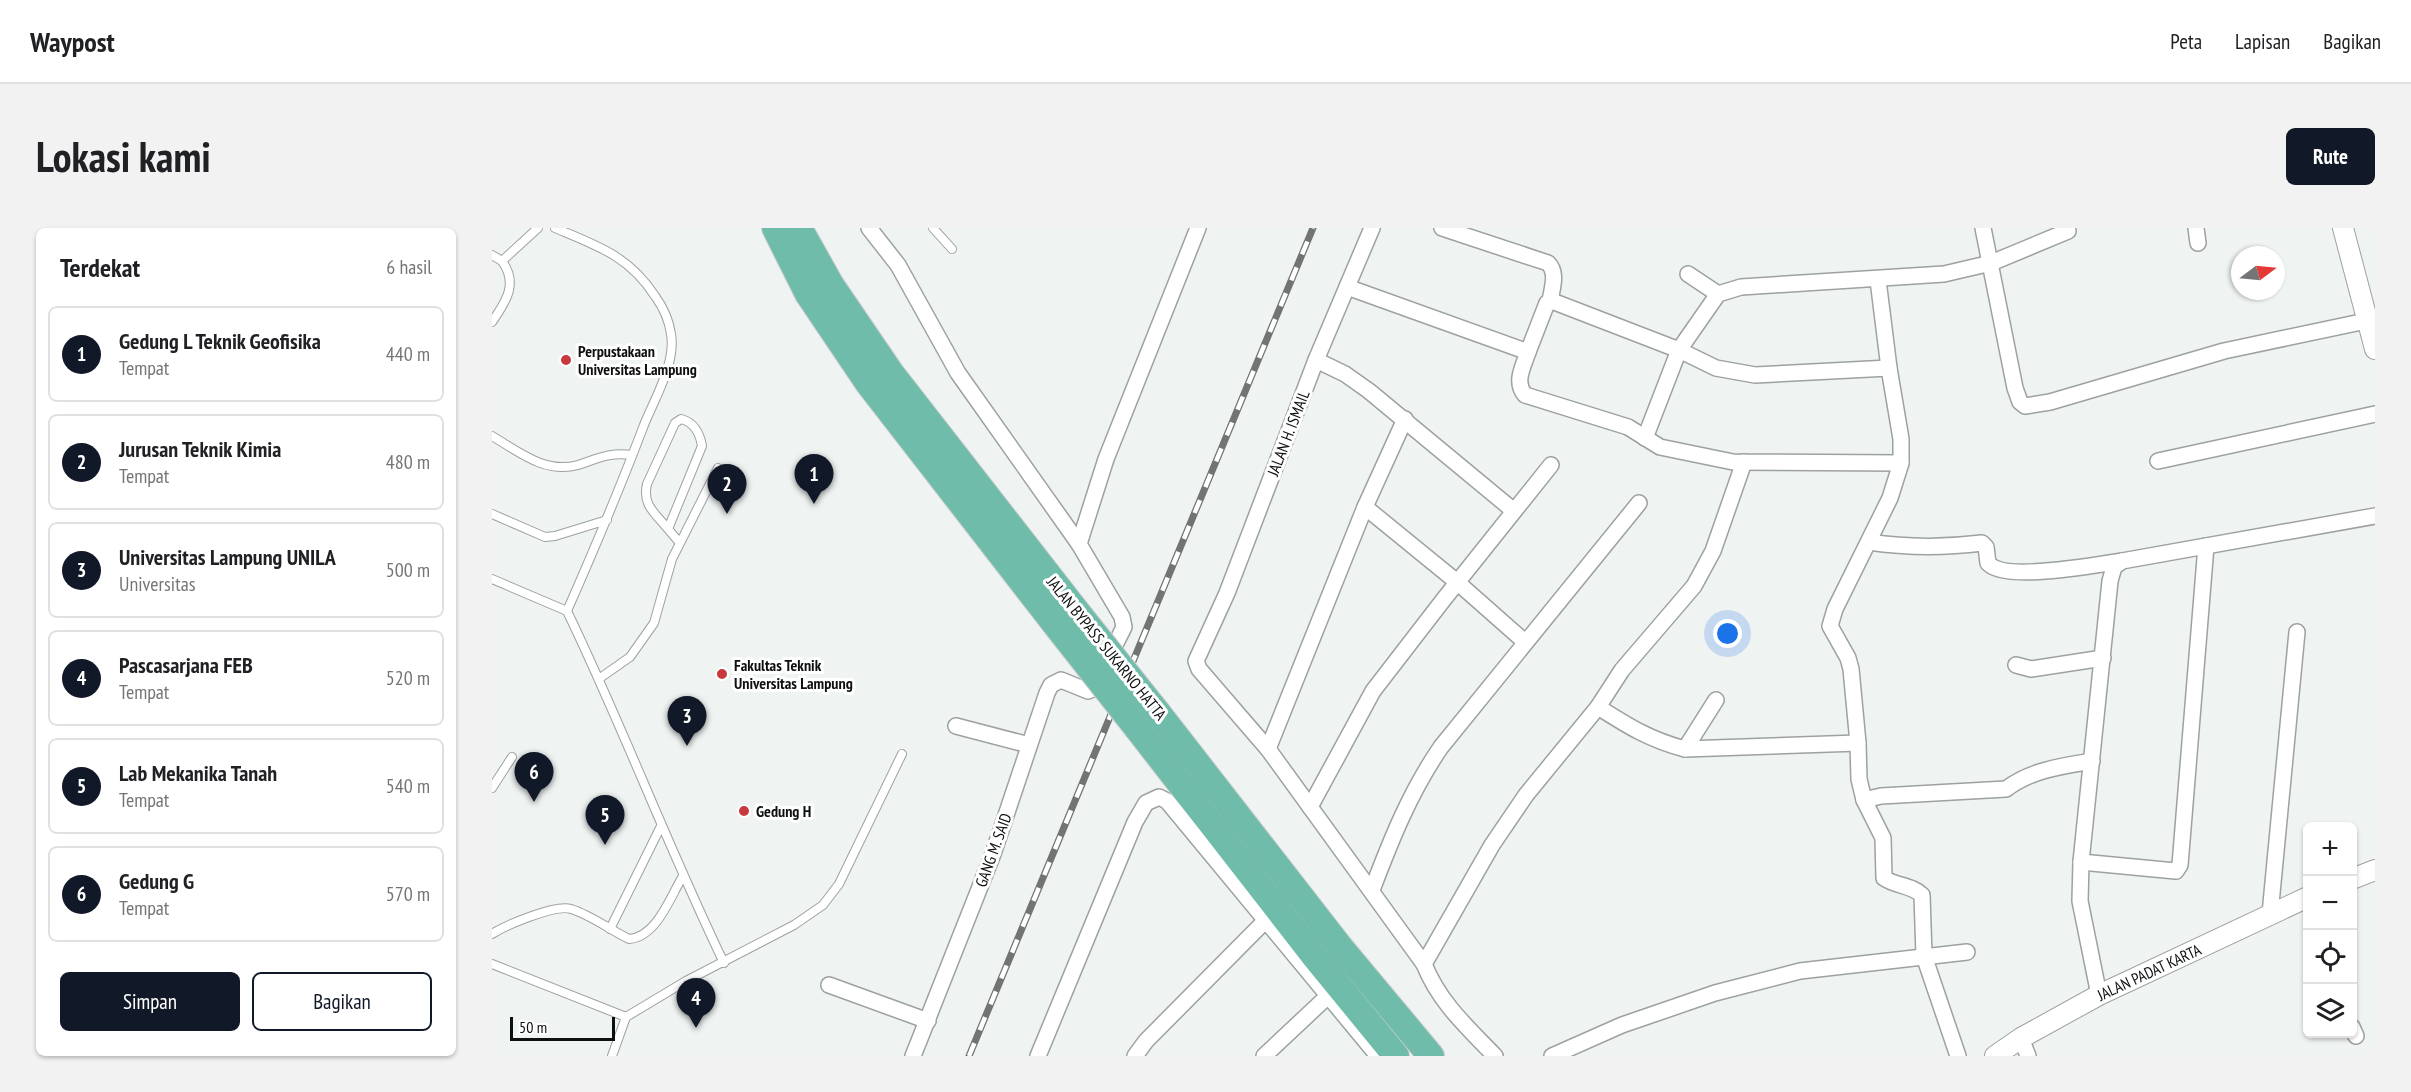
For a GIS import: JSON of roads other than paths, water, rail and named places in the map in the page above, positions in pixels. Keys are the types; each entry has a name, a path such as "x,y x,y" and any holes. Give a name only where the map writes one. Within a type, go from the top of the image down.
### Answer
{"highway":[{"name":"JALAN BYPASS SUKARNO HATTA","path":"775,228 808,294 868,383 1065,616 1158,713 1340,947 1431,1056"},
{"name":"JALAN BYPASS SUKARNO HATTA","path":"799,228 831,285 891,373 1065,616 1137,728 1315,957 1396,1056"}],"street":[{"path":"868,228 898,265 958,373 1078,544"},
{"path":"1078,544 1106,459 1198,228"},
{"name":"JALAN H. ISMAIL","path":"1371,228 1316,360 1227,592 1196,661 1199,669 1268,748 1424,964 1438,993 1450,1009 1495,1056"},
{"path":"1442,228 1548,263 1553,268 1550,301 1547,303 1519,378 1520,388 1525,395 1628,427 1660,447 1732,462 1901,463"},
{"path":"1983,228 2015,388 2020,402 2025,406 2050,402 2224,351 2371,320"},
{"path":"2343,228 2371,320 2375,349"},
{"path":"1645,438 1683,352 1718,294 1741,287 1944,274 1991,263 2068,231"},
{"path":"1688,274 1718,294"},
{"path":"1878,280 1901,439 1901,463 1890,498 1835,609 1830,626 1848,658 1851,669 1859,779 1864,800 1883,838 1884,878 1892,883 1917,890 1922,895 1924,956 1958,1056"},
{"path":"1347,287 1528,352"},
{"path":"1550,301 1683,352 1716,368 1755,375 1889,368"},
{"path":"1316,360 1345,374 1369,391 1514,512"},
{"path":"2158,461 2375,414"},
{"path":"1268,748 1365,507 1405,419"},
{"path":"1424,964 1504,826 1526,795 1598,707 1622,670 1694,586 1706,566 1744,462"},
{"path":"1310,807 1373,691 1551,465"},
{"path":"1371,890 1403,811 1441,747 1639,503"},
{"path":"1365,507 1457,582 1525,642"},
{"path":"1869,542 1906,548 1945,548 1982,543 1986,547 1988,563 1996,570 2049,572 2375,516"},
{"name":"GANG M. SAID","path":"913,1056 993,854 1051,686 1061,680 1088,691 1093,689 1124,622 1078,544"},
{"path":"2081,862 2176,871 2180,865 2206,546"},
{"path":"2099,994 2080,901 2081,862 2110,581 2114,567 2122,561"},
{"path":"2270,914 2297,632"},
{"path":"2016,665 2031,669 2103,658"},
{"path":"1684,749 1716,700"},
{"path":"1598,707 1640,734 1684,749 1858,743"},
{"path":"956,726 1029,745"},
{"path":"1864,800 1881,796 2006,789 2021,777 2060,766 2092,761"},
{"path":"1038,1056 1135,822 1150,800 1159,797 1167,801 1378,1056"},
{"path":"2357,877 2375,870"},
{"name":"JALAN PADAT KARTA","path":"1995,1056 2025,1047 2099,994 2303,899"},
{"path":"1135,1056 1146,1041 1266,921"},
{"path":"1552,1056 1622,1025 1715,993 1800,971 1967,951"},
{"path":"829,985 928,1020"},
{"path":"1271,1054 1329,995"}],"lane":[{"path":"502,261 538,228"},
{"path":"555,228 595,245 630,265 645,281 666,316 671,333 670,356 607,520 567,611"},
{"path":"933,228 952,249"},
{"path":"492,255 502,261 508,273 510,292 492,322"},
{"path":"668,529 702,446 700,435 689,421 681,419 675,423 646,484 645,492 646,503 668,529 679,542"},
{"path":"492,436 543,466 558,468 576,465 608,454 632,455"},
{"path":"600,678 630,657 654,623 679,542 718,468"},
{"path":"492,514 545,537 607,520"},
{"path":"492,579 567,611 600,678 661,826 724,963"},
{"path":"613,1056 626,1017 686,981 794,925 823,905 830,897 902,754"},
{"path":"492,788 512,757"},
{"path":"610,929 661,826"},
{"path":"492,933 559,908 570,908 629,939 638,938 647,933 683,876"},
{"path":"492,963 626,1017"}],"railway":[{"path":"969,1056 1313,228"}],"place":[{"name":"Perpustakaan Universitas Lampung","path":"566,360"},
{"name":"Gedung L Teknik Geofisika","path":"814,504"},
{"name":"Jurusan Teknik Kimia","path":"727,514"},
{"name":"Fakultas Teknik Universitas Lampung","path":"722,674"},
{"name":"Universitas Lampung UNILA","path":"687,746"},
{"name":"Gedung G","path":"534,802"},
{"name":"Gedung H","path":"744,811"},
{"name":"Lab Mekanika Tanah","path":"605,845"},
{"name":"Pascasarjana FEB","path":"696,1028"}]}
